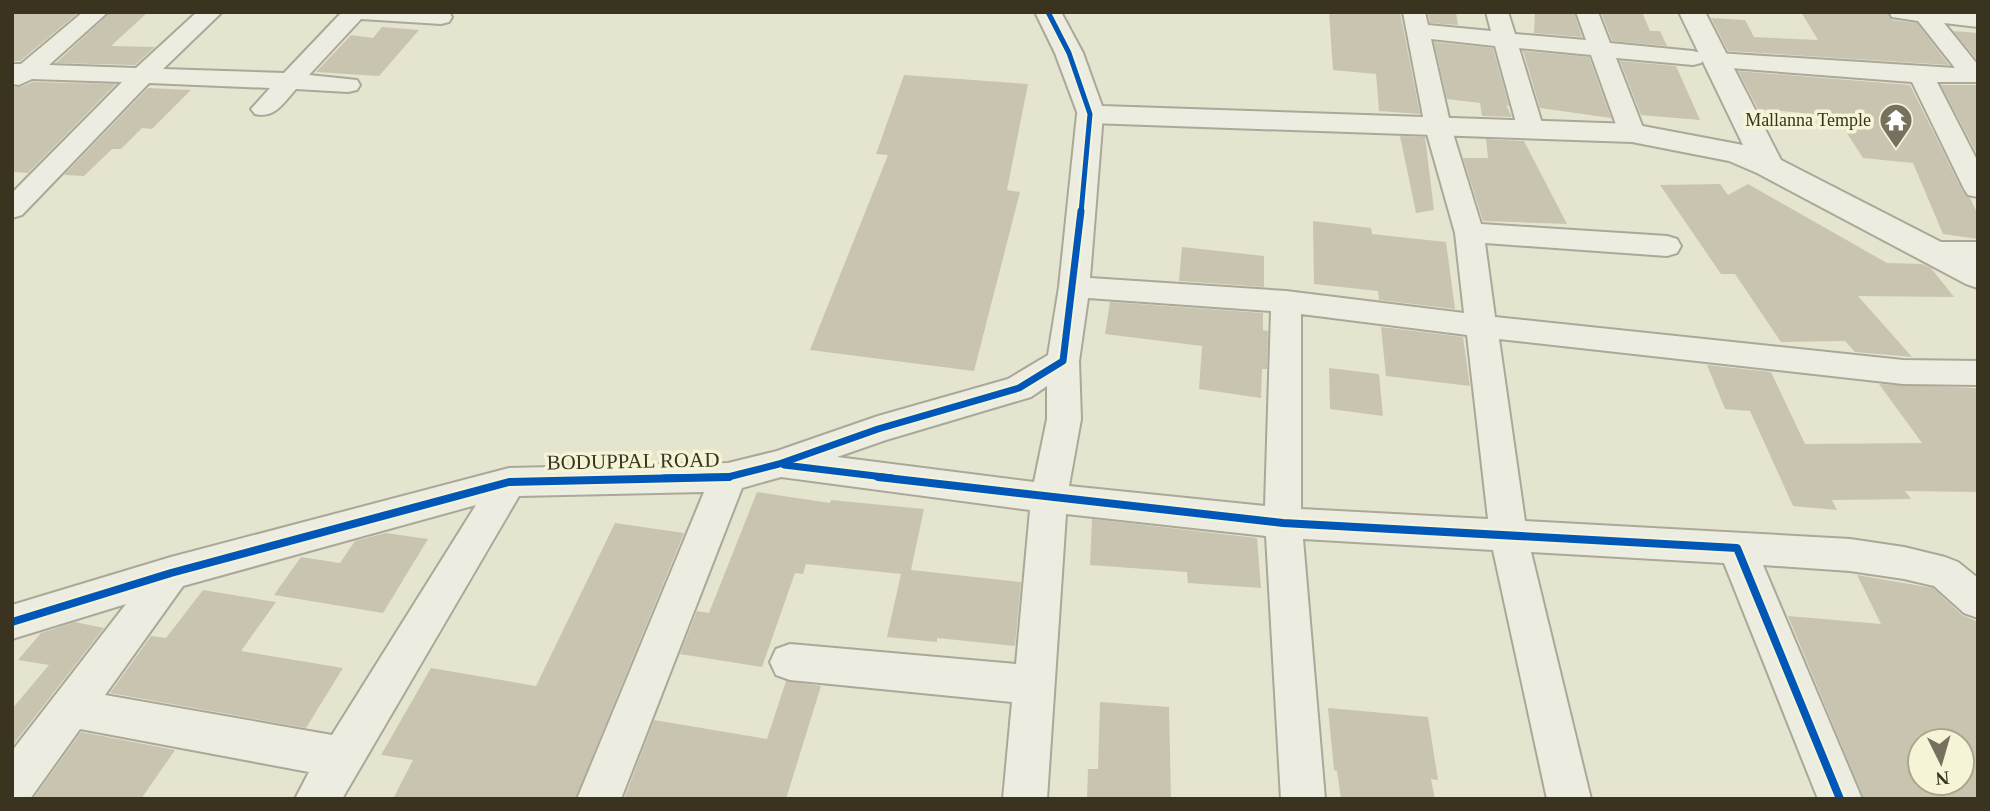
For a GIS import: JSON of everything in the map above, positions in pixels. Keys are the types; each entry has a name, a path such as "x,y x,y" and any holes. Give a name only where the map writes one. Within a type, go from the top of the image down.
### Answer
{"street":[{"path":"17,75 97,12"},
{"path":"12,209 143,75 211,12"},
{"path":"264,109 355,12 441,17"},
{"path":"1025,799 1049,498 1064,419 1063,361 1074,287 1090,114 1069,53 1048,12"},
{"path":"1497,12 1531,130"},
{"path":"1587,12 1632,133"},
{"path":"1671,12 1705,59 1768,166"},
{"path":"1692,12 1737,153"},
{"path":"1900,12 1978,20"},
{"path":"1924,15 1975,75"},
{"path":"1569,799 1509,537 1479,326 1469,233 1438,127 1415,22 1504,40 1705,59 1921,75 1975,75"},
{"path":"17,75 143,75 348,85"},
{"path":"1921,75 1977,186"},
{"path":"1090,114 1632,133 1737,153 1768,166 1978,276"},
{"path":"1947,129 1978,135"},
{"path":"1469,233 1667,246"},
{"path":"1935,253 1978,253"},
{"path":"1074,287 1286,302 1903,372 1978,373"},
{"path":"1286,302 1283,523 1303,799"},
{"name":"BODUPPAL ROAD","path":"12,622 171,573 509,482 728,477 779,464 878,429 1019,388 1063,361"},
{"path":"779,464 1049,498 1283,523 1850,555 1945,573 1978,601"},
{"path":"599,799 728,477"},
{"path":"317,799 509,482"},
{"path":"1737,548 1840,799"},
{"path":"12,787 171,573"},
{"path":"790,662 1035,685"},
{"path":"70,708 342,757"}],"building":[{"path":"12,12 79,12 20,61 12,61"},
{"path":"111,12 148,12 111,46 155,47 135,65 56,63"},
{"path":"1329,12 1400,12 1420,114 1379,111 1376,74 1333,70"},
{"path":"1428,12 1456,12 1458,25 1430,23"},
{"path":"1535,12 1574,12 1582,37 1534,33"},
{"path":"1601,12 1642,12 1650,31 1660,31 1667,46 1612,41"},
{"path":"1801,12 1887,12 1892,20 1917,23 1949,65 1728,51 1711,18 1745,20 1754,37 1818,40"},
{"path":"382,27 419,30 379,76 316,72 351,35 373,38"},
{"path":"1953,31 1978,33 1978,61"},
{"path":"1434,42 1493,48 1509,106 1506,105 1512,117 1482,116 1480,103 1447,99"},
{"path":"1523,51 1589,57 1611,118 1540,108"},
{"path":"1620,61 1676,66 1700,120 1641,115"},
{"path":"1738,71 1910,85 1962,190 1970,198 1978,215 1978,239 1943,234 1913,163 1863,158 1836,116 1758,109"},
{"path":"904,75 1028,84 1007,190 1020,192 974,371 810,350 888,155 876,154"},
{"path":"33,82 116,84 28,173 12,172 12,87"},
{"path":"1941,85 1978,85 1978,156"},
{"path":"148,88 191,90 152,129 142,128 121,149 112,149 84,176 64,175"},
{"path":"1400,136 1425,137 1434,210 1416,213"},
{"path":"1486,139 1524,141 1567,224 1483,221 1463,158 1488,158"},
{"path":"1720,184 1728,195 1748,184 1887,263 1922,264 1931,268 1954,297 1858,296 1912,357 1855,352 1845,341 1781,342 1735,274 1721,274 1660,185"},
{"path":"1313,221 1371,228 1372,234 1446,242 1455,309 1379,300 1378,291 1314,284"},
{"path":"1182,247 1264,256 1264,287 1179,281"},
{"path":"1110,302 1263,313 1263,330 1268,331 1267,369 1262,369 1261,398 1199,389 1202,346 1105,334"},
{"path":"1381,327 1463,337 1470,386 1386,376"},
{"path":"1707,365 1771,372 1805,444 1922,443 1879,384 1975,388 1978,391 1978,492 1905,491 1911,499 1832,500 1837,510 1793,506 1750,411 1725,409"},
{"path":"1329,368 1379,374 1383,416 1330,409"},
{"path":"757,492 830,503 831,500 924,509 911,570 1021,582 1015,646 937,638 937,642 887,637 901,574 806,564 803,574 795,573 762,667 680,654 697,611 709,613"},
{"path":"1092,519 1257,538 1261,588 1188,583 1187,572 1090,565"},
{"path":"615,523 684,533 575,799 393,799 413,760 381,755 431,668 536,686"},
{"path":"386,533 428,539 383,613 274,595 301,557 340,563 355,541"},
{"path":"1857,575 1933,588 1962,615 1978,622 1978,799 1864,799 1788,616 1881,624"},
{"path":"203,590 276,602 241,651 343,668 306,728 110,693 151,636 166,638"},
{"path":"75,622 104,628 12,746 12,709 49,665 18,660 41,633"},
{"path":"786,681 821,686 786,799 624,799 654,720 767,739"},
{"path":"1100,702 1169,707 1171,799 1087,799 1088,769 1098,769"},
{"path":"1328,708 1428,717 1438,780 1431,779 1435,799 1341,799 1337,771 1334,770"},
{"path":"81,732 175,750 141,799 33,799"}],"cycle path":[{"path":"12,622 171,573 509,482 728,477 779,464 878,429 1019,388 1063,361 1074,287 1090,114 1069,53 1048,12"},
{"path":"784,465 1049,498 1283,523 1737,548 1840,799"}],"place":[{"name":"Mallanna Temple","path":"1896,150"}]}
